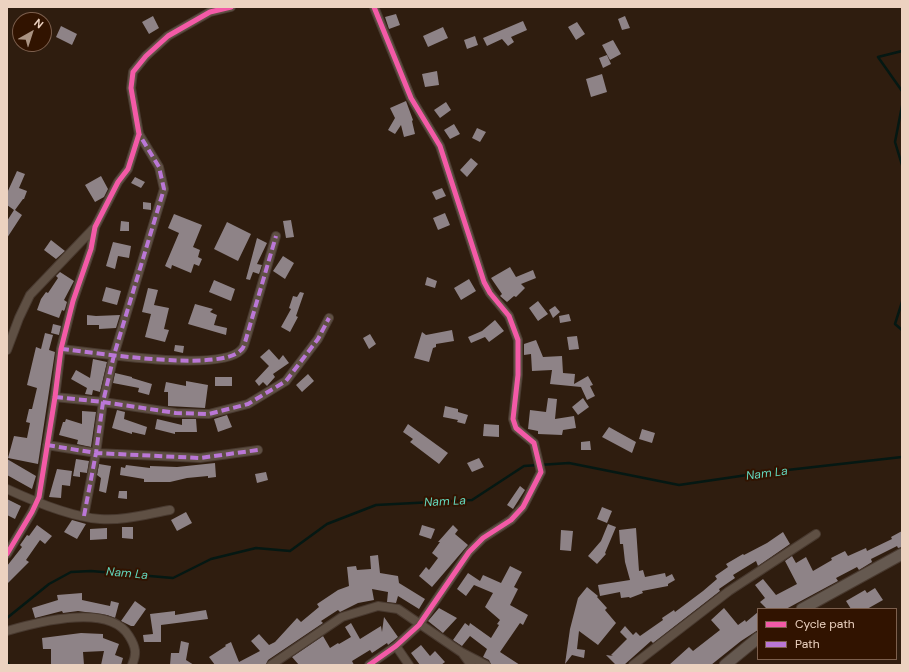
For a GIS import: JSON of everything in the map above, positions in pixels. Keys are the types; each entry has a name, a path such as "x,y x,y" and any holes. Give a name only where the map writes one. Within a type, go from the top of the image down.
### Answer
{"main road":[{"path":"804,608 902,554"},
{"path":"725,665 757,639"}],"street":[{"path":"84,516 96,453 103,402 114,355 164,189 159,167 139,134 130,88 133,72 146,56 168,36 210,12 231,7"},
{"path":"368,665 396,646 419,625 469,552 483,538 511,520 523,508 541,470 534,443 516,428 513,419 518,375 518,340 509,316 490,293 484,282 440,146 411,98 374,7"},
{"path":"7,350 19,318 30,295 95,227 118,182 128,169 139,134"},
{"path":"7,554 36,502 55,397 61,348 73,301 91,249 95,227"},
{"path":"61,348 165,360 202,360 229,357 241,350 246,339 276,236"},
{"path":"55,397 103,402 176,413 209,414 248,404 286,381 318,339 329,318"},
{"path":"47,445 96,453 200,458 258,450"},
{"path":"7,489 36,502 84,516 100,519 133,517 170,510"},
{"path":"633,665 729,591 816,534"},
{"path":"271,665 342,617 378,606 398,609 419,625 461,652 486,665"},
{"path":"9,630 69,617 104,620 120,626 135,645 136,655 132,665"},
{"path":"396,646 409,665"},
{"path":"461,652 471,665"}],"building":[{"path":"396,14 400,25 389,29 385,17"},
{"path":"153,16 159,28 149,34 142,22"},
{"path":"625,16 630,28 622,30 618,19"},
{"path":"523,21 527,30 511,37 514,42 508,46 502,39 487,46 483,38"},
{"path":"577,22 585,34 576,40 568,27"},
{"path":"61,26 77,34 72,45 56,37"},
{"path":"443,27 448,38 428,47 423,36"},
{"path":"475,36 478,45 467,49 464,40"},
{"path":"613,40 621,54 610,60 602,45"},
{"path":"607,55 611,64 603,68 599,58"},
{"path":"437,71 439,85 425,87 422,74"},
{"path":"602,74 607,92 591,97 586,79"},
{"path":"406,101 413,120 415,134 404,137 401,125 395,134 388,130 395,118 390,108"},
{"path":"446,102 451,110 440,118 434,110"},
{"path":"454,124 460,134 450,139 444,130"},
{"path":"477,128 486,132 480,142 472,138"},
{"path":"471,158 478,164 467,177 460,170"},
{"path":"17,171 25,174 19,188 27,191 24,199 15,210 22,215 7,238 7,221 14,210 7,205 7,193"},
{"path":"101,176 108,189 104,197 95,202 85,185"},
{"path":"135,177 145,182 141,188 131,183"},
{"path":"442,188 446,196 436,200 432,192"},
{"path":"143,202 151,203 151,210 143,209"},
{"path":"445,213 450,225 438,230 433,218"},
{"path":"174,214 202,225 193,247 200,250 198,257 202,259 199,266 194,264 191,273 172,265 171,269 165,266 179,233 168,228"},
{"path":"291,220 294,237 286,238 283,221"},
{"path":"121,221 129,222 129,231 120,231"},
{"path":"227,222 251,234 238,261 214,249"},
{"path":"257,238 267,243 257,264 262,265 259,274 253,272 250,280 246,279"},
{"path":"51,240 65,251 56,259 44,250"},
{"path":"113,242 131,246 129,258 118,256 115,269 106,266"},
{"path":"283,256 294,263 285,279 273,271"},
{"path":"510,267 516,277 533,270 536,278 521,284 525,288 516,297 514,296 507,302 500,296 502,294 491,278"},
{"path":"60,272 74,281 64,300 67,302 65,309 64,311 62,310 59,318 37,310 41,299 46,292 48,293 58,278 56,276"},
{"path":"427,277 437,281 435,288 425,285"},
{"path":"469,279 476,291 461,300 454,288"},
{"path":"214,280 235,289 231,301 209,292"},
{"path":"106,287 121,291 117,305 102,301"},
{"path":"148,288 158,290 154,305 169,308 164,329 169,330 165,342 145,337 151,314 142,312"},
{"path":"300,292 304,293 296,316 298,317 290,332 281,327 291,309 289,308 293,296 297,297"},
{"path":"538,301 548,314 538,321 529,308"},
{"path":"195,304 213,309 210,312 217,315 214,325 227,328 226,335 188,324"},
{"path":"555,306 560,312 553,318 549,310"},
{"path":"569,314 571,321 560,323 559,316"},
{"path":"87,315 120,315 116,328 99,329 99,325 87,325"},
{"path":"495,320 504,331 489,342 485,337 471,343 468,337 482,331"},
{"path":"53,324 61,326 59,335 51,333"},
{"path":"452,330 454,341 436,344 436,347 433,348 429,362 414,358 422,332 426,335"},
{"path":"45,333 53,335 49,350 55,352 38,464 8,458 14,436 27,438 30,423 26,422 29,409 32,409 37,388 27,385 36,347 41,349"},
{"path":"370,334 376,344 369,349 363,338"},
{"path":"577,336 579,349 569,350 567,337"},
{"path":"536,340 543,357 562,356 563,373 575,374 574,384 588,376 593,385 590,386 595,396 587,400 581,387 550,384 552,370 532,371 531,354 524,355 524,344"},
{"path":"175,345 184,346 183,353 174,351"},
{"path":"269,349 279,360 283,355 289,363 273,374 275,377 267,386 263,382 259,386 255,381 269,366 260,357"},
{"path":"93,359 107,362 100,392 93,390 92,395 85,394 87,388 71,379 76,370 90,378"},
{"path":"115,373 152,384 149,395 138,392 139,388 113,383"},
{"path":"308,374 314,381 302,392 296,385"},
{"path":"215,377 232,377 232,386 215,386"},
{"path":"186,381 208,385 205,408 168,406 168,392 164,392 166,382 186,386"},
{"path":"548,398 557,399 555,419 574,416 576,428 563,430 562,435 538,434 538,431 528,429 530,410 546,412"},
{"path":"583,398 589,407 578,415 572,407"},
{"path":"445,406 458,409 458,412 468,415 465,424 457,422 458,420 443,417"},
{"path":"117,410 125,412 124,419 147,427 145,435 132,432 132,434 112,428"},
{"path":"82,411 96,412 91,447 77,444 78,440 59,435 63,422 65,422 66,419 82,424"},
{"path":"227,415 232,427 218,432 214,419"},
{"path":"157,419 182,425 182,419 196,419 197,432 175,432 175,434 155,429"},
{"path":"408,424 448,453 439,464 410,442 413,439 403,432"},
{"path":"484,424 499,425 499,437 483,436"},
{"path":"609,427 636,442 632,453 602,437"},
{"path":"642,429 655,433 652,443 639,439"},
{"path":"590,441 591,450 581,450 581,442"},
{"path":"479,458 484,467 472,472 467,463"},
{"path":"7,459 36,476 32,489 7,475"},
{"path":"76,459 89,461 87,473 80,472 80,477 73,476"},
{"path":"215,463 216,477 208,478 208,476 187,478 170,482 144,482 144,479 120,475 121,467 125,468 126,465 150,468 150,466 177,467"},
{"path":"99,464 111,466 106,493 99,491 101,478 97,475"},
{"path":"57,469 72,471 70,486 62,485 61,498 49,497"},
{"path":"266,472 268,480 257,483 255,474"},
{"path":"520,486 525,490 513,509 507,505"},
{"path":"119,491 127,491 127,499 118,498"},
{"path":"7,499 21,506 15,519 7,515"},
{"path":"602,507 612,511 607,523 597,519"},
{"path":"186,512 192,523 177,531 171,520"},
{"path":"72,520 86,524 77,539 64,532"},
{"path":"608,524 616,527 605,553 606,554 597,564 588,556 601,541"},
{"path":"37,525 52,536 45,544 40,540 26,560 29,562 7,584 7,566 22,547 20,545 27,535 29,536"},
{"path":"422,525 435,529 431,539 419,535"},
{"path":"453,525 458,530 455,534 468,545 432,587 419,576 426,567 429,570 438,558 432,553 440,542 438,542"},
{"path":"122,527 133,527 133,539 122,538"},
{"path":"107,528 107,539 90,540 90,529"},
{"path":"636,528 639,571 643,570 645,577 665,573 666,577 672,574 675,580 668,584 668,586 642,591 643,593 630,598 621,598 620,592 600,596 598,585 630,580 625,562 623,544 620,544 619,530"},
{"path":"561,530 573,531 571,551 560,550"},
{"path":"902,531 902,547 898,548 897,546 871,559 872,562 859,570 857,567 836,578 838,581 788,608 766,608 760,602 765,598 755,585 763,579 776,595 797,584 785,561 792,556 796,563 806,557 813,571 832,560 831,558 845,551 848,556 866,548 867,551 892,539 891,537"},
{"path":"783,532 790,544 758,566 756,561 733,575 735,578 719,589 720,591 653,643 651,641 624,665 616,665 606,655 613,656 611,655 627,639 620,632 625,626 633,635 636,632 640,636 663,620 662,618 674,610 675,612 703,591 717,579 715,576 728,567 726,564 767,543"},
{"path":"378,555 380,573 398,576 399,583 425,599 419,609 398,596 396,603 387,602 388,592 372,589 374,600 358,603 340,612 338,610 321,621 323,623 268,660 266,665 215,665 209,657 231,642 239,662 260,651 251,641 259,634 269,645 275,642 297,618 301,622 319,607 317,604 338,590 349,586 347,567 356,566 357,570 371,569 370,556"},
{"path":"510,566 522,572 514,587 518,589 510,605 528,615 523,625 520,623 500,652 520,665 491,665 489,660 483,657 487,649 470,636 462,646 453,640 465,623 469,626 470,623 491,638 499,625 497,624 500,620 485,607 493,593 474,585 466,596 457,589 468,573 480,581 483,575 501,583"},
{"path":"587,587 598,596 597,597 607,608 605,610 616,623 598,645 579,631 577,649 585,650 584,658 572,655 565,664 570,629 578,598"},
{"path":"875,588 883,600 869,608 850,608 846,601 865,590 867,593"},
{"path":"82,593 82,600 110,606 111,601 119,603 115,618 107,615 78,611 63,613 62,611 35,618 32,608 58,600 57,595"},
{"path":"135,601 146,609 134,626 131,626 121,621"},
{"path":"439,608 457,618 443,633 428,621"},
{"path":"724,608 738,625 745,620 746,622 757,613 757,631 741,641 711,665 669,665 689,647 693,651 720,630 711,620"},
{"path":"206,610 208,619 161,625 161,642 144,642 143,635 153,634 150,614 175,611 175,615"},
{"path":"384,617 398,637 388,645 387,643 372,653 370,650 352,661 354,665 299,665 292,657 323,636 330,648 338,643 339,644 351,637 345,627 351,623 360,639 381,626 382,632"},
{"path":"81,633 103,634 103,638 119,644 115,655 123,658 121,665 101,665 104,651 83,652 84,665 51,665 51,649 43,649 42,638"},
{"path":"181,641 189,643 186,660 194,665 170,665 171,653 179,653"},
{"path":"421,645 430,656 435,651 445,662 441,665 420,665 411,653"}],"waterway":[{"name":"Nam La","path":"902,51 878,57 902,91"},
{"name":"Nam La","path":"902,106 895,142 902,165"},
{"name":"Nam La","path":"902,302 895,324 902,330"},
{"name":"Nam La","path":"7,618 49,584 71,572 91,571 173,578 211,559 256,548 290,551 327,524 376,505 472,500 524,466 569,463 679,485 761,473 902,457"}],"marked path":[{"path":"84,516 96,453 103,402 114,355 164,189 159,167 139,134"},
{"path":"61,349 126,357 183,361 209,360 229,357 243,348 276,236"},
{"path":"55,397 103,402 176,413 209,414 248,404 286,381 318,339 329,318"},
{"path":"47,445 96,453 200,458 258,450"}],"cycle path":[{"path":"7,554 32,512 39,497 61,349 73,301 91,249 95,227 118,182 128,169 139,134 131,88 133,72 146,56 168,36 210,12 231,7"},
{"path":"369,665 396,646 419,625 469,552 483,538 511,520 523,507 541,472 534,443 516,428 513,419 518,375 518,340 509,316 490,293 484,282 440,146 411,98 374,7"}]}
